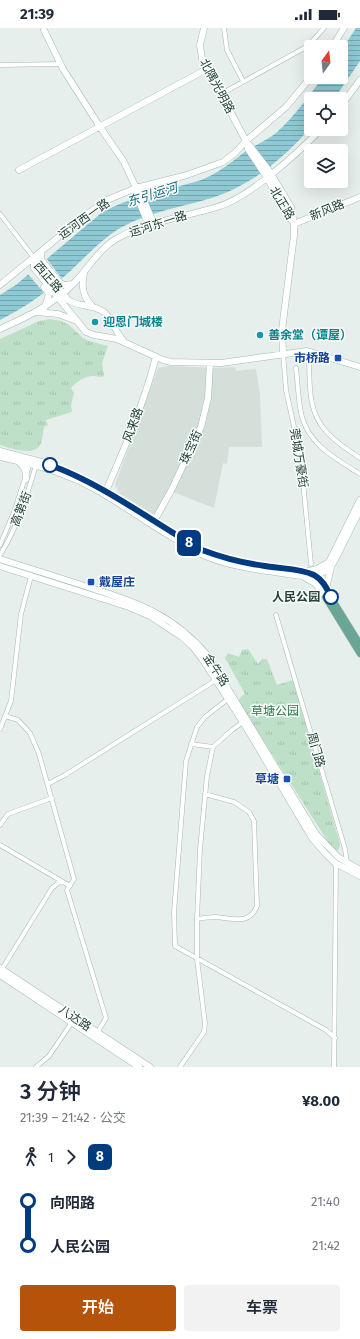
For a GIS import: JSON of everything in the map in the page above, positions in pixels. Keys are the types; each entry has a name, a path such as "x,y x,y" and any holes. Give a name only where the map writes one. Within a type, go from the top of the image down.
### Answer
{"main road":[{"name":"北隅光明路","path":"204,28 200,45 200,53 207,69 246,141"},
{"path":"336,40 344,28"},
{"path":"44,30 60,64 124,162 151,225"},
{"path":"19,170 207,69"},
{"path":"348,96 360,80"},
{"name":"运河西一路","path":"0,285 95,208 107,200 136,189 187,175 223,162 286,107 305,84"},
{"path":"237,151 250,148 255,134"},
{"name":"运河东一路","path":"0,329 45,307 73,284 106,246 115,240 151,225 224,204 244,195 266,174 278,167 313,136"},
{"name":"北正路","path":"246,141 266,174 291,207 294,224 294,235 282,330 283,353"},
{"name":"新风路","path":"294,224 360,197"},
{"path":"22,268 36,265 42,251"},
{"name":"西正路","path":"34,258 36,265 60,295 75,320 89,334 111,337 156,357 171,362 210,363 231,362 283,353 309,351 360,367"},
{"path":"36,265 54,288"},
{"path":"85,272 82,284 83,292 87,300 94,308"},
{"path":"45,307 54,288 73,284"},
{"name":"西正路","path":"60,295 70,301 105,313 124,342"},
{"path":"35,312 58,314 75,320"},
{"name":"风来路","path":"106,491 130,436 156,357"},
{"name":"珠宝街","path":"153,523 172,489 201,427 208,398 210,363"},
{"path":"0,451 22,460 69,472 106,491 200,554 220,562 236,566 315,576 321,580 326,588 328,598"},
{"path":"0,457 22,460"},
{"path":"22,460 26,472 26,479"},
{"path":"33,463 67,476 96,490 153,523"},
{"path":"326,588 332,565 360,500"},
{"path":"303,574 326,565 339,547 360,510"},
{"path":"328,598 339,547"},
{"path":"315,576 327,571 338,554"},
{"name":"金牛路","path":"0,559 131,601 153,610 197,642 208,656 316,834 337,860 347,863 360,870"},
{"path":"0,566 129,607 150,616 182,637 194,647 243,722 312,838 324,852 360,876"},
{"path":"303,574 316,584 328,598 360,644"},
{"path":"334,607 360,654"},
{"name":"八达路","path":"1,971 72,1022 139,1067"},
{"name":"八达路","path":"1,971 150,1067"}],"street":[{"path":"224,28 227,50 244,81"},
{"path":"221,94 308,46 324,28"},
{"path":"0,65 60,64"},
{"path":"0,214 34,258"},
{"path":"309,351 310,391 314,412 325,430 333,439 360,458"},
{"name":"莞城万豪街","path":"283,353 286,390 298,445 302,475 311,564"},
{"path":"296,368 302,416 309,434 323,450 360,474"},
{"name":"高第街","path":"0,545 33,463"},
{"name":"高第街","path":"0,555 20,514 33,463"},
{"path":"0,730 10,701 21,614 31,576"},
{"name":"周门路","path":"276,615 345,849 347,863"},
{"path":"48,784 65,775 216,680"},
{"path":"228,699 204,717 197,727 186,761 174,912 175,946 326,1030 335,1038"},
{"path":"5,716 18,720 30,733 39,754 48,784 74,879 67,890 106,1018 97,1033"},
{"path":"180,1067 204,1032 205,1023 197,958 197,919 200,849 207,776 213,747 243,722"},
{"path":"191,744 213,747"},
{"path":"197,919 214,917 243,919 252,915 258,906 254,820 249,812 234,802 205,794"},
{"path":"0,825 8,814 52,798"},
{"path":"0,845 70,886"},
{"path":"334,1067 337,860"},
{"path":"1,971 52,888 62,882"},
{"path":"36,1067 49,1056 72,1022"}],"shaded area":[{"path":"168,366 214,368 235,367 236,371 256,369 260,394 262,447 229,447 227,464 223,463 214,508 173,492 159,518 119,493 115,484 158,368"}],"green space":[{"path":"50,319 61,321 69,325 83,338 89,341 108,346 102,363 104,376 84,378 71,388 74,393 71,405 72,412 46,420 48,425 44,427 42,441 38,448 34,450 22,451 0,445 0,339 39,321"},
{"name":"草塘公园","path":"248,649 258,664 262,659 267,659 277,685 293,680 340,844 339,849 336,851 332,848 238,701 245,694 225,658 228,653 239,657 242,650"}],"water":[{"path":"356,28 360,28 360,61 348,79 348,40"},
{"path":"318,84 344,84 339,92 312,92"},
{"name":"东引运河","path":"304,102 304,135 277,161 265,170 238,187 223,194 150,215 117,230 97,245 51,287 26,305 0,320 0,295 17,284 100,214 124,202 207,178 218,172 246,151 268,139 283,127"}],"pier":[{"path":"46,258 63,280 45,294 27,273"}],"bus line":[{"name":"8","path":"50,465 69,472 97,486 175,535 202,550 220,558 237,562 303,572 315,576 321,580 331,597"}],"place":[{"name":"迎恩门城楼","path":"95,322"},
{"name":"善余堂（谭屋）","path":"260,335"},
{"name":"市桥路","path":"338,358"},
{"name":"戴屋庄","path":"91,582"},
{"name":"人民公园","path":"331,597"},
{"name":"草塘","path":"287,779"}]}
